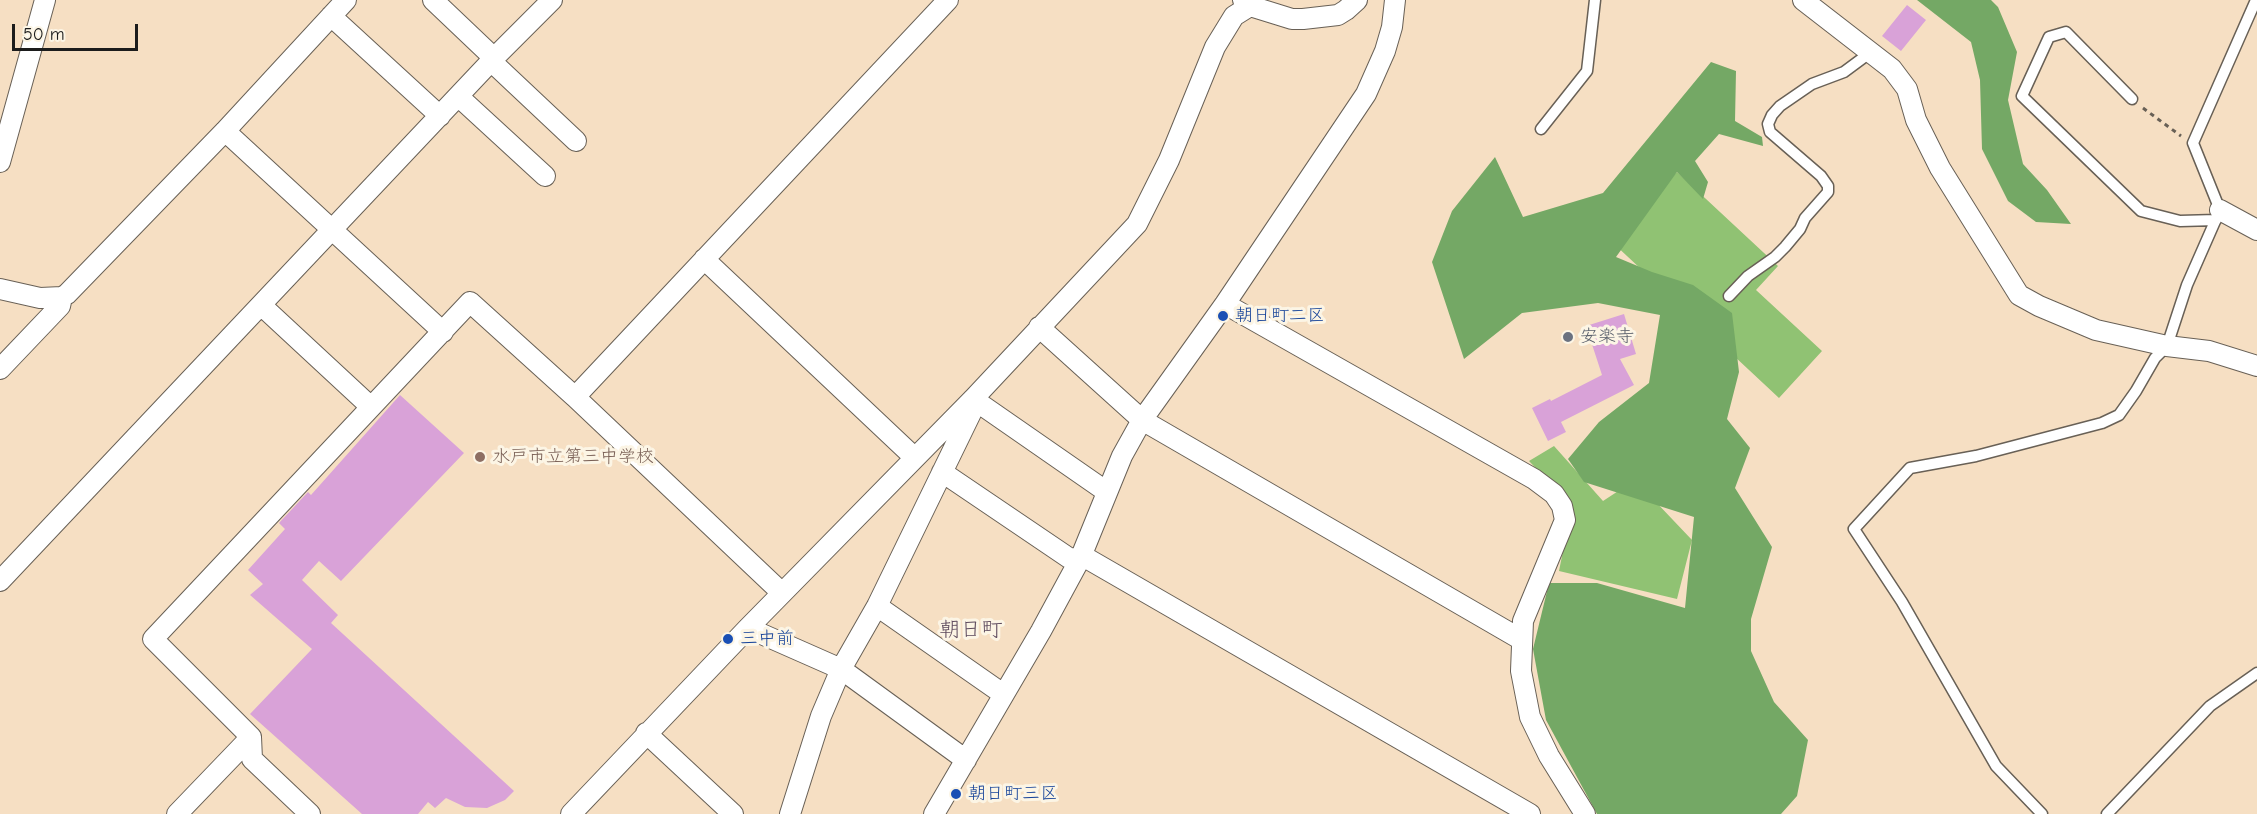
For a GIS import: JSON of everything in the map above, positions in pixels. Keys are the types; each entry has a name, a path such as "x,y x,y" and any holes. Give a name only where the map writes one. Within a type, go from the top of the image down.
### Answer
{"street":[{"path":"0,162 45,0"},
{"path":"0,369 60,306 62,297 225,131 346,0"},
{"path":"433,0 576,141"},
{"path":"0,581 552,0"},
{"path":"575,398 948,0"},
{"path":"571,814 646,733 973,399 1137,224 1169,160 1215,47 1234,16 1246,3 1292,19 1303,19 1338,15 1357,0"},
{"path":"942,811 966,760 1080,559 1122,456 1142,420 1225,304 1366,94 1385,51 1392,27 1395,0"},
{"path":"1803,0 1892,69 1907,89 1916,120 1940,168 2019,295 2096,330 2167,346 2209,351 2257,366"},
{"path":"332,16 440,116"},
{"path":"459,97 545,176"},
{"path":"225,131 443,332"},
{"path":"2218,215 2257,230"},
{"path":"704,259 915,458"},
{"path":"0,289 40,298 62,297"},
{"path":"310,814 252,759 251,737 153,639 470,302 782,593"},
{"path":"1225,304 1524,473 1554,494 1562,506 1565,519 1523,621 1521,671 1530,717 1549,756 1585,814"},
{"path":"261,305 371,407"},
{"path":"1039,327 1142,420 1522,640"},
{"path":"790,814 821,716 841,669 877,606 972,411 973,399"},
{"path":"973,399 1107,492"},
{"path":"942,472 1070,558 1088,559 1530,814"},
{"path":"877,606 1003,694"},
{"path":"748,628 841,669 966,760"},
{"path":"646,733 733,814"},
{"path":"177,814 251,737"}],"lane":[{"path":"1541,129 1587,71 1595,0"},
{"path":"2042,814 1996,766 1902,602 1854,529 1910,468 1976,456 2102,423 2119,415 2136,392 2155,358 2167,346 2187,285 2218,215 2193,143 2256,0"},
{"path":"2132,99 2066,32 2049,37 2022,96 2141,212 2180,221 2218,215"},
{"path":"1729,296 1748,276 1780,252 1828,192 1828,186 1821,176 1770,132 1768,124 1772,115 1780,106 1812,84 1844,72 1870,52"},
{"path":"2107,814 2210,706 2257,673"}],"path":[{"path":"2132,99 2193,143"}],"green space":[{"path":"1917,0 1991,0 1998,7 2017,52 2008,100 2023,164 2047,190 2071,224 2036,222 2008,201 1982,149 1980,80 1971,42"},
{"path":"1711,62 1736,71 1735,121 1762,137 1763,146 1719,134 1695,161 1708,182 1703,199 1677,172 1616,257 1693,285 1732,313 1739,372 1727,419 1750,448 1735,488 1772,547 1751,619 1751,651 1774,702 1808,740 1797,796 1781,814 1597,814 1546,720 1533,649 1549,583 1597,583 1685,608 1694,517 1584,482 1568,459 1599,422 1649,383 1660,315 1598,303 1522,313 1464,359 1432,262 1452,211 1495,157 1523,217 1603,193"},
{"path":"1677,172 1778,266 1756,290 1822,351 1779,398 1612,242"},
{"path":"1554,446 1603,501 1635,480 1692,540 1677,599 1559,571 1572,506 1529,461"}],"building":[{"path":"1907,5 1926,20 1901,51 1882,36"},
{"path":"1624,314 1636,354 1620,359 1634,385 1561,422 1566,432 1548,441 1532,408 1602,375 1586,326"},
{"path":"400,395 464,453 341,581 319,561 302,580 338,615 331,623 514,791 505,800 487,808 465,807 446,798 435,808 428,802 418,814 362,814 250,714 312,649 250,595 263,584 248,570 285,529 279,523 308,492 311,495"}],"place":[{"name":"朝日町二区","path":"1223,316"},
{"name":"安楽寺","path":"1568,337"},
{"name":"水戸市立第三中学校","path":"480,457"},
{"name":"三中前","path":"728,639"},
{"name":"朝日町三区","path":"956,794"}],"district":[{"name":"朝日町","path":"971,630"}]}
